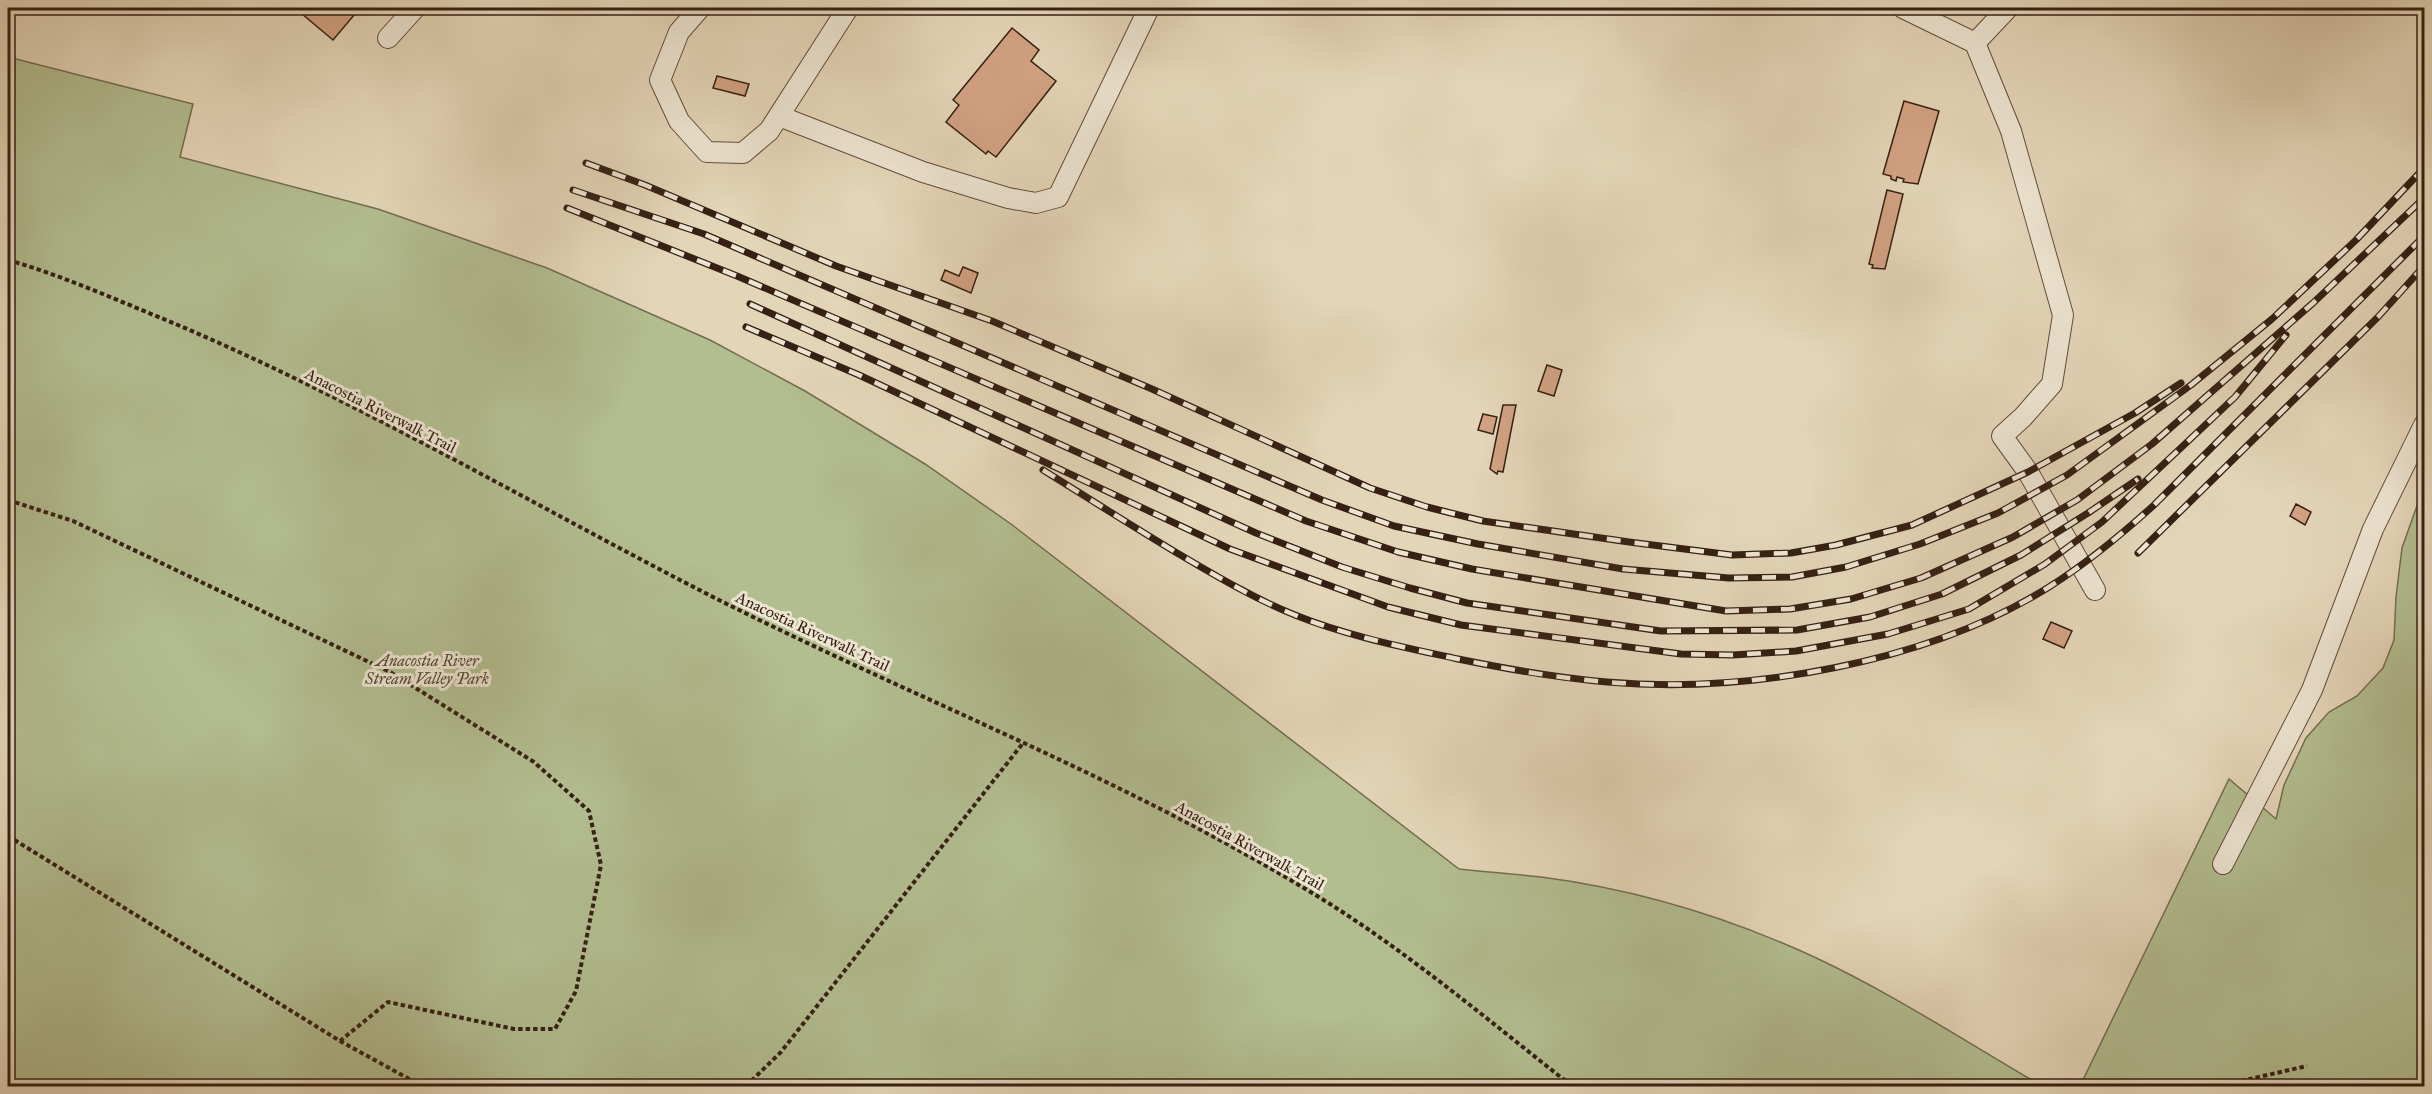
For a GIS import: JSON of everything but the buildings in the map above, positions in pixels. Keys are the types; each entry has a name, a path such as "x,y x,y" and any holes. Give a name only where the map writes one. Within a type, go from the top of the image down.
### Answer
{"lane":[{"path":"388,38 416,8"},
{"path":"700,8 679,32 660,80 679,121 707,152 743,153 769,131 848,8"},
{"path":"779,116 922,172 1008,198 1036,203 1058,197 1149,8"},
{"path":"1903,8 1975,43 2011,131 2063,315 2052,384 2023,417 2002,436 2028,472 2095,590"},
{"path":"1975,43 2008,8"},
{"path":"2223,864 2312,690 2373,529 2424,425"}],"path":[{"name":"Anacostia Riverwalk Trail","path":"8,260 113,298 208,338 301,382 719,600 1130,793 1258,861 1329,903 1394,946 1572,1086"},
{"path":"8,500 73,521 390,672 534,762 589,811 601,866 576,991 555,1029 514,1029 388,1002 340,1041"},
{"path":"746,1086 781,1052 1023,743"},
{"path":"8,836 340,1041 423,1086"},
{"path":"2219,1086 2307,1066"}],"green space":[{"name":"Anacostia River Stream Valley Park","path":"8,57 193,104 180,157 378,209 547,268 710,340 805,391 925,464 1011,524 1459,869 1541,877 1611,889 1679,906 1747,929 1842,970 2042,1086 8,1086"},
{"path":"2424,486 2424,1086 2080,1086 2229,779 2276,819 2284,785 2306,738 2329,712 2357,696 2383,668 2394,640 2402,548"}],"railway":[{"path":"586,163 645,185 836,266 992,321 1152,389 1370,488 1427,507 1483,521 1629,542 1732,555 1791,553 1836,545 1912,525 2028,472 2135,413 2181,383"},
{"path":"573,190 704,234 1322,500 1394,526 1478,544 1623,569 1729,578 1792,577 1846,567 1920,544 1998,513 2067,475 2191,385 2272,319 2356,240 2424,168"},
{"path":"567,208 737,276 1306,521 1398,552 1472,569 1726,611 1790,609 1851,599 1921,578 2013,537 2077,500 2152,444 2313,303 2424,198"},
{"path":"1043,470 1177,553 1249,594 1315,622 1375,640 1513,670 1607,682 1719,683 1835,668 1893,654 1948,636 2001,613 2049,587 2077,568 2154,505 2424,236"},
{"path":"2138,553 2378,317 2424,266"},
{"path":"750,304 1256,533 1342,567 1467,603 1661,631 1797,630 1870,617 1942,594 2021,555 2138,479"},
{"path":"746,327 859,375 1230,549 1388,607 1461,625 1681,654 1733,655 1796,651 1888,634 1969,609 2045,564 2102,522 2235,397 2286,335"}]}
